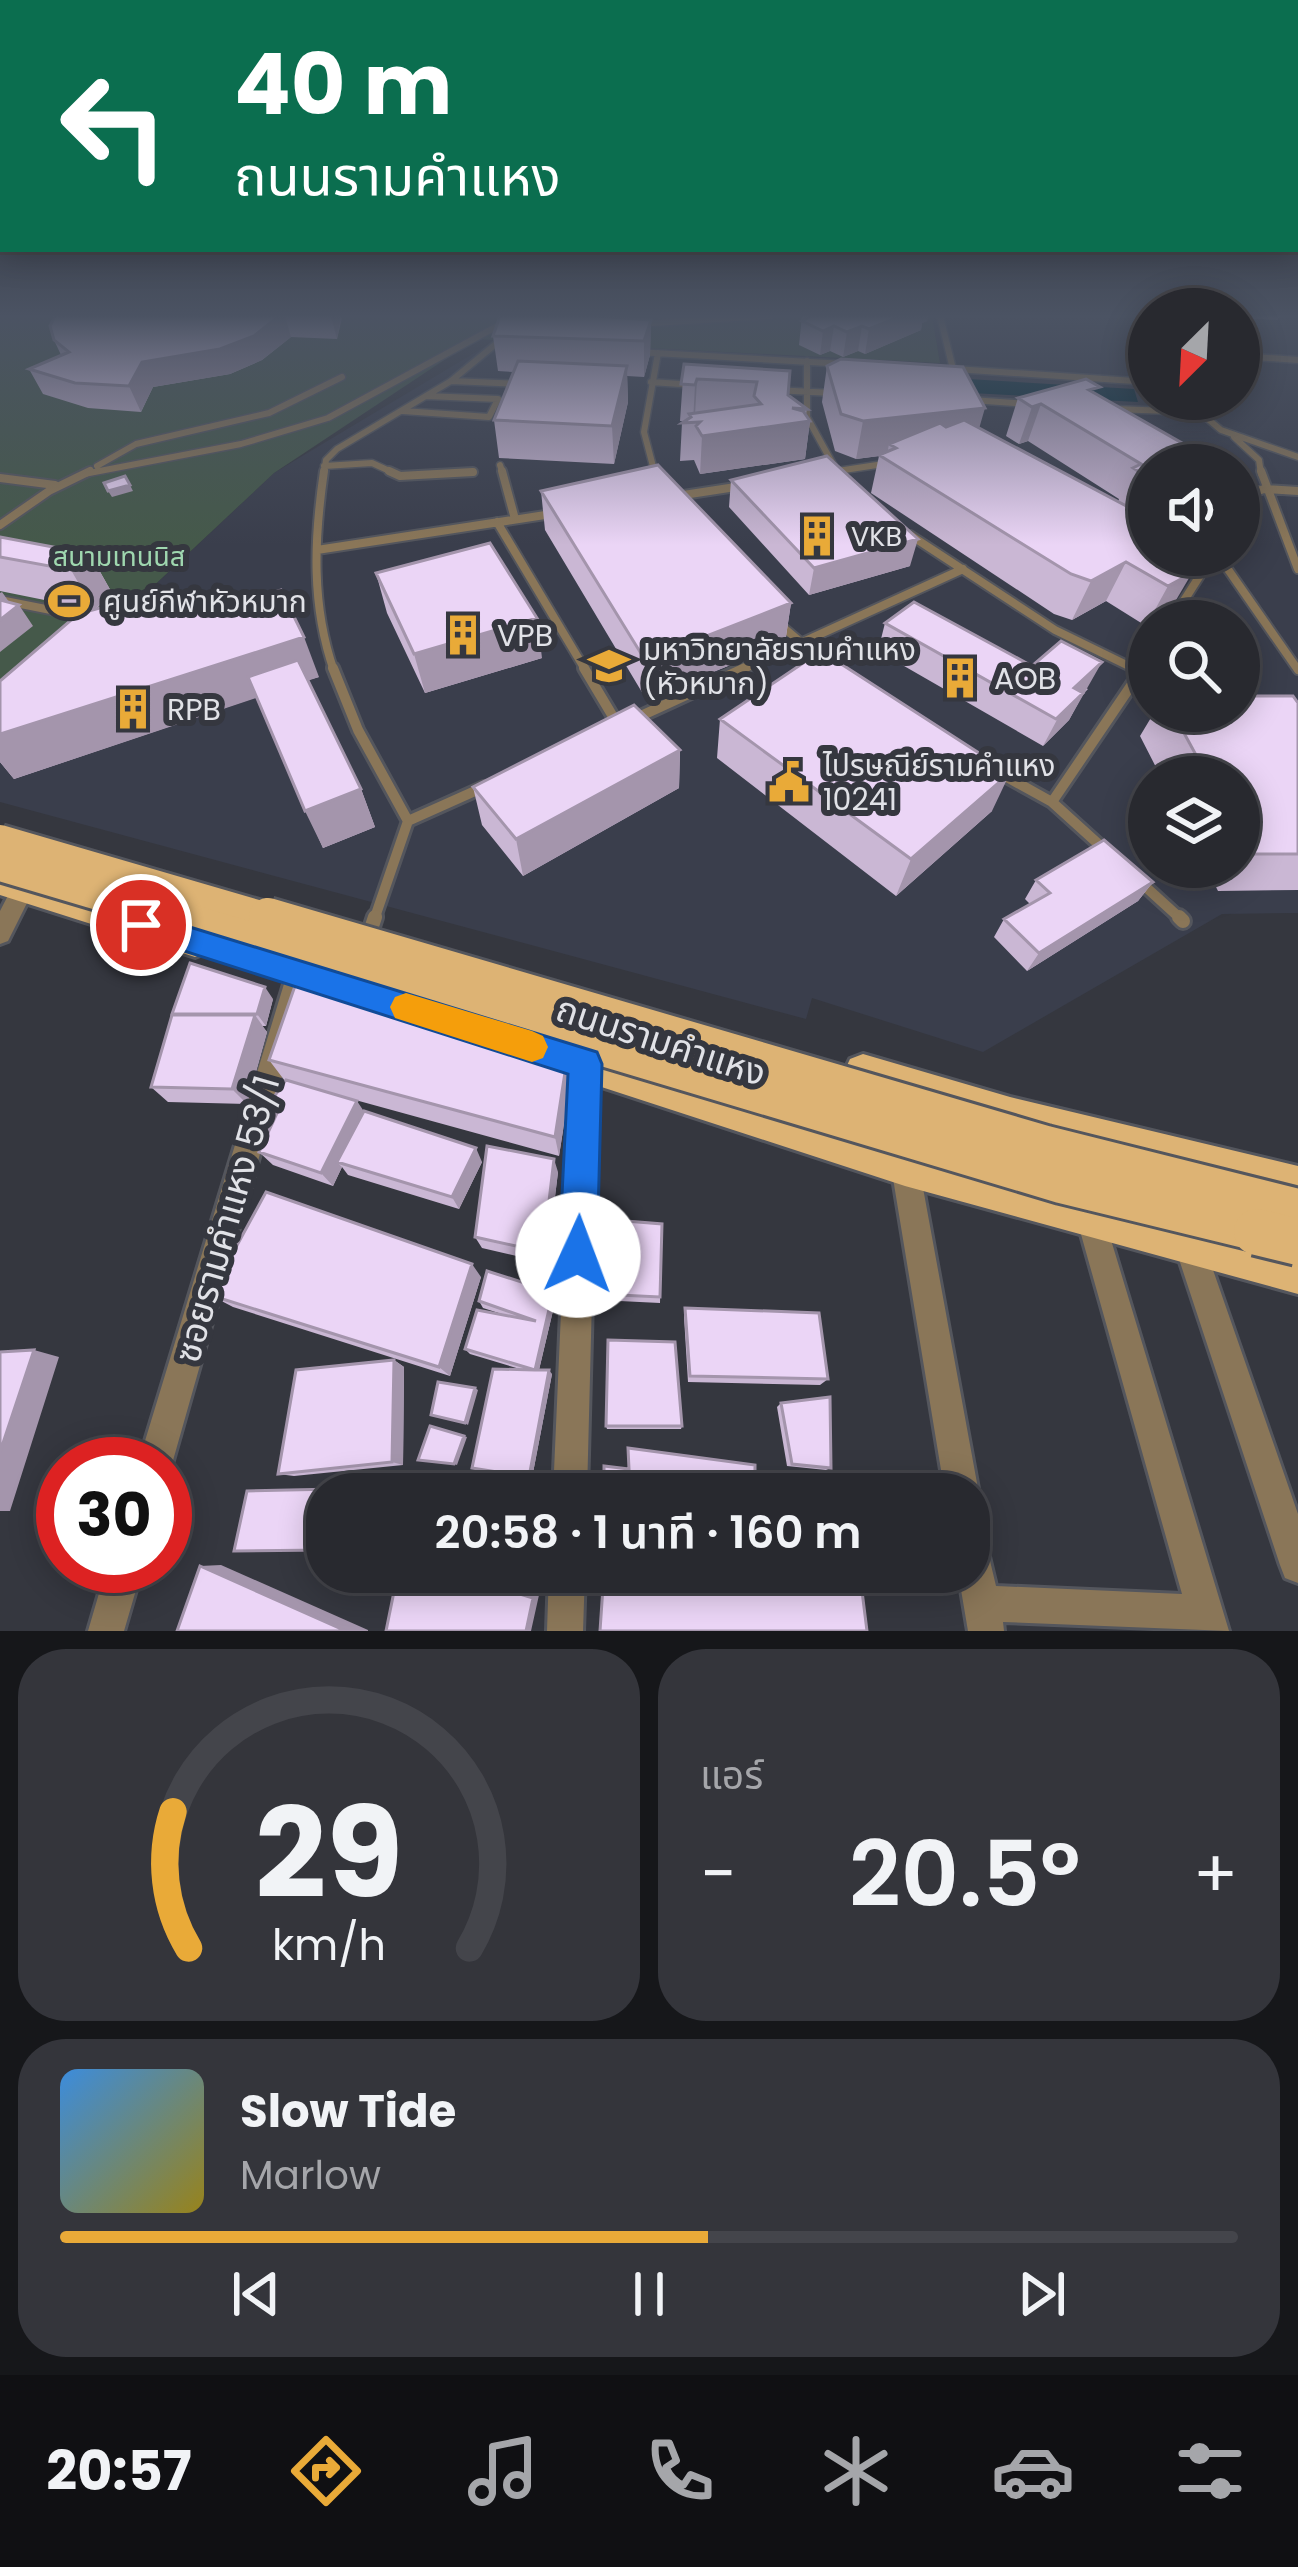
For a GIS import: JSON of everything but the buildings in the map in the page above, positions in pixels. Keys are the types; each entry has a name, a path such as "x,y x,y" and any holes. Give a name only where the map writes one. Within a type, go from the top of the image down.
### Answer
{"main road":[{"name":"ถนนรามคำแหง","path":"0,825 1010,1116 1298,1186"},
{"name":"ถนนรามคำแหง","path":"0,839 1046,1145 1298,1208"},
{"name":"ถนนรามคำแหง","path":"8,879 905,1166 1298,1273"},
{"name":"ถนนรามคำแหง","path":"8,879 1060,1184 1298,1242"},
{"path":"772,1124 784,1049"},
{"path":"849,1148 858,1071"},
{"path":"1010,1116 1017,1199"},
{"path":"1101,1222 1102,1139"}],"street":[{"path":"0,934 8,879"},
{"name":"ซอยรามคำแหง 53/1","path":"163,1437 298,974"},
{"path":"571,1473 585,1064"},
{"path":"905,1166 958,1473"},
{"path":"983,1617 1209,1622 1101,1222"},
{"path":"1190,1247 1298,1565"},
{"path":"106,1631 117,1593"},
{"path":"565,1631 566,1593"}],"lane":[{"path":"0,525 58,486 136,444 269,412 310,392"},
{"path":"89,471 241,444 328,418 376,392"},
{"path":"408,821 344,709 326,654 312,577 324,466 337,449 431,392"},
{"path":"400,411 489,417 501,392"},
{"path":"650,392 644,440 660,484"},
{"path":"805,392 811,427 838,471 854,486"},
{"path":"807,392 849,394"},
{"path":"424,396 498,399"},
{"path":"964,414 959,400 1047,405"},
{"path":"1113,409 1128,410"},
{"path":"1207,420 1259,460 1264,489 1298,569"},
{"path":"1234,437 1298,457"},
{"path":"817,474 900,462"},
{"path":"324,466 372,464 400,476 473,472"},
{"path":"500,465 515,519"},
{"path":"0,478 58,486"},
{"path":"678,511 668,497 754,484"},
{"path":"1260,490 1298,491"},
{"path":"317,550 581,510"},
{"path":"497,522 619,726"},
{"path":"897,524 1055,630 1128,666"},
{"path":"598,735 802,646 962,569"},
{"path":"1230,576 1298,670"},
{"path":"0,600 91,618"},
{"path":"768,613 833,669"},
{"path":"1052,802 1128,698"},
{"path":"982,762 1052,802 1183,921"},
{"path":"370,932 408,821 493,783"}],"shaded area":[{"name":"มหาวิทยาลัยรามคำแหง (หัวหมาก)","path":"409,392 1128,392 1128,420 1260,420 1260,392 1298,392 1298,913 1222,914 983,1052 812,998 806,1019 0,802 0,730 274,473"},
{"path":"971,392 1128,392 1128,401 971,393"}],"green space":[{"name":"สนามเทนนิส","path":"0,392 396,392 274,473 0,730"}],"slow traffic":[{"path":"406,1007 532,1047"}],"place":[{"name":"VKB","path":"817,536"},
{"name":"ศูนย์กีฬาหัวหมาก","path":"69,601"},
{"name":"VPB","path":"463,635"},
{"name":"มหาวิทยาลัยรามคำแหง (หัวหมาก)","path":"609,666"},
{"name":"AOB","path":"960,678"},
{"name":"RPB","path":"133,709"},
{"name":"ไปรษณีย์รามคำแหง 10241","path":"789,782"}],"route":[{"path":"141,925 585,1064 578,1255"}]}
